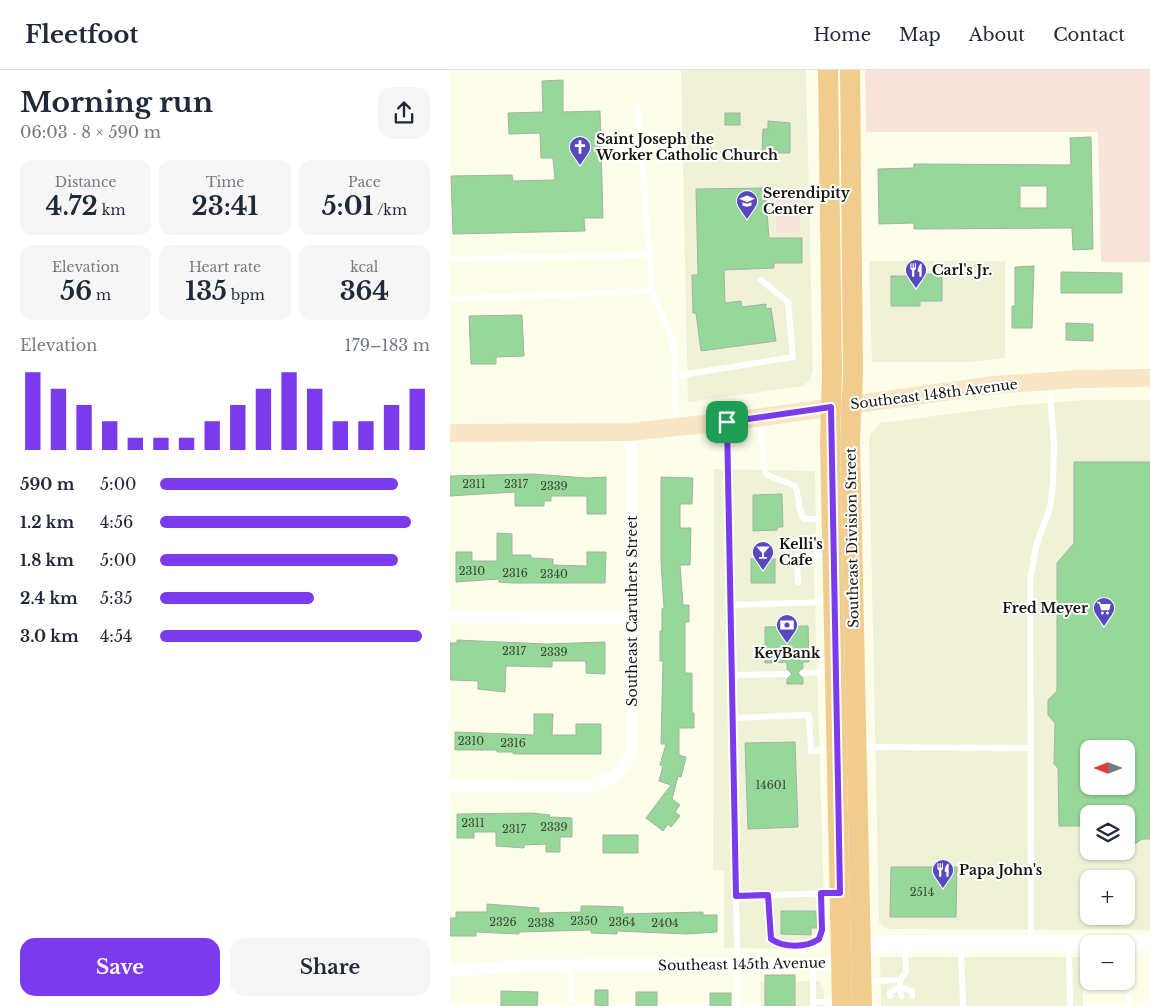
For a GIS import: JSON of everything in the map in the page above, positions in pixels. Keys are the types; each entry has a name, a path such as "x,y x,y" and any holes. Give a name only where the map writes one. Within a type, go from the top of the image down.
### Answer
{"main road":[{"name":"Southeast Division Street","path":"828,70 836,749 830,893 841,959 842,1004"},
{"name":"Southeast Division Street","path":"850,70 850,440 862,1006"},
{"name":"Southeast 148th Avenue","path":"450,432 631,432 727,422 994,385 1048,381 1150,378"}],"street":[{"name":"Southeast Caruthers Street","path":"450,786 589,787 608,781 618,773 631,754 631,432"},
{"path":"450,617 631,618"},
{"name":"Southeast 145th Avenue","path":"450,971 487,967 827,964 884,943 1080,943"},
{"name":"Southeast 145th Avenue","path":"1135,943 1150,943"}],"lane":[{"path":"638,108 652,291 674,344 676,428"},
{"path":"450,259 650,255"},
{"path":"675,376 793,358 788,302 761,280"},
{"path":"450,299 652,291"},
{"path":"1031,943 1030,580 1036,546 1050,508 1053,484 1054,444 1048,381"},
{"path":"760,417 763,465 767,475 795,486 800,500 801,515 804,519 832,519"},
{"path":"727,422 738,1006"},
{"path":"798,582 797,557 833,555"},
{"path":"731,604 834,602"},
{"path":"803,673 835,672"},
{"path":"732,675 787,674"},
{"path":"733,718 809,715 811,751 836,749"},
{"path":"857,747 1030,748"},
{"path":"736,896 830,893 819,939 811,944 780,945 771,939 768,895"},
{"path":"890,996 890,992 900,983 906,972 906,943"},
{"path":"961,943 963,1006"},
{"path":"1069,943 1070,1006"},
{"path":"812,964 813,1004 842,1004"},
{"path":"570,966 571,1000"},
{"path":"861,981 900,983 912,991 912,996"},
{"path":"900,983 901,996"},
{"path":"1130,990 1130,1006"}],"shaded area":[{"name":"Serendipity Center","path":"681,70 806,70 813,371 809,381 803,386 688,402"},
{"path":"865,70 1150,70 1150,262 1101,262 1098,132 866,132"},
{"path":"775,188 799,188 800,232 776,233"},
{"path":"869,261 1005,261 1005,358 970,362 872,362"},
{"path":"1085,400 1150,400 1150,930 890,929 883,927 879,922 869,440 871,433 880,423 1020,405"},
{"path":"714,469 815,471 816,533 813,534 825,934 811,949 724,948 724,871 713,870"},
{"path":"880,957 1080,957 1080,990 1083,990 1083,1006 881,1006"},
{"path":"760,981 819,981 824,991 824,1006 761,1006"}],"building":[{"name":"Saint Joseph the Worker Catholic Church","path":"563,80 563,112 600,111 603,218 584,218 585,231 453,234 451,176 512,175 513,181 555,180 553,158 541,158 540,133 509,134 508,113 543,112 542,81"},
{"path":"725,113 740,113 740,125 725,125"},
{"path":"768,121 790,123 790,153 762,153 763,129 768,129"},
{"path":"1091,137 1093,249 1073,250 1072,228 914,229 914,223 879,224 878,169 914,168 914,164 1071,165 1070,138","holes":["1020,186 1047,186 1047,208 1020,208"]},
{"path":"765,188 769,238 802,238 802,263 774,263 774,268 724,270 725,303 741,301 742,307 766,304 766,309 771,308 776,341 701,351 696,313 693,313 692,275 698,275 696,189"},
{"path":"1034,266 1032,328 1012,328 1012,306 1015,306 1015,267"},
{"path":"1061,272 1122,273 1122,293 1061,293"},
{"name":"Carl's Jr.","path":"917,274 942,274 942,301 920,301 920,306 891,306 891,276 917,276"},
{"path":"522,315 524,356 496,357 496,364 471,364 469,316"},
{"path":"1066,323 1093,324 1093,341 1066,340"},
{"name":"Fred Meyer","path":"1074,462 1150,462 1150,839 1142,839 1135,844 1135,805 1080,805 1080,826 1059,826 1058,768 1054,764 1055,723 1048,715 1048,700 1057,691 1057,563 1074,543"},
{"path":"532,474 587,478 606,477 606,514 587,514 587,496 551,496 551,501 544,501 544,506 515,506 515,492 450,496 450,476"},
{"path":"661,477 693,478 692,504 680,504 680,528 691,528 690,565 680,565 683,605 689,605 689,622 685,622 685,673 692,673 694,728 679,728 679,755 686,757 681,777 678,776 672,799 680,805 675,812 680,816 671,827 668,824 663,831 646,818 671,785 659,781 663,766 660,765 666,744 661,744 663,661 660,661 660,631 662,631 662,609 664,608 661,562"},
{"path":"782,494 783,527 777,527 777,530 753,531 753,495"},
{"path":"497,533 512,534 512,555 531,555 531,558 553,559 553,565 587,566 587,552 606,552 605,583 512,583 499,582 499,579 456,582 456,552 472,552 472,561 497,561"},
{"name":"Kelli's Cafe","path":"751,559 775,559 775,583 751,583"},
{"name":"KeyBank","path":"808,626 809,662 803,662 803,668 798,673 803,678 803,684 787,684 787,679 792,674 787,669 787,662 765,663 765,627"},
{"path":"457,640 546,644 605,642 605,674 586,673 586,661 552,661 552,667 506,666 505,692 478,689 478,681 450,680 450,643 457,643"},
{"path":"534,714 553,714 552,735 576,735 576,724 601,724 601,754 513,754 513,752 497,752 497,750 455,750 455,732 534,735"},
{"path":"795,742 798,827 748,829 745,743"},
{"path":"531,813 550,815 549,817 572,818 572,837 560,837 560,852 546,852 546,844 524,845 524,848 496,846 496,832 474,832 474,838 457,838 457,814"},
{"path":"603,835 638,835 638,853 603,853"},
{"path":"891,867 957,867 956,917 890,917"},
{"path":"487,904 539,908 539,913 581,912 581,906 623,907 623,914 703,912 703,915 717,915 717,932 687,934 617,931 617,934 591,933 591,930 519,932 519,934 476,932 476,936 450,936 450,918 456,918 456,912 487,912"},
{"path":"781,911 816,911 817,928 811,928 811,935 781,934"},
{"path":"765,975 795,975 795,1006 765,1006"},
{"path":"595,990 608,990 608,1006 595,1005"},
{"path":"501,991 538,992 537,1006 501,1006"},
{"path":"636,992 657,992 657,1006 636,1006"},
{"path":"710,993 731,993 731,1006 710,1006"}],"place":[{"name":"Saint Joseph the Worker Catholic Church","path":"580,166"},
{"name":"Serendipity Center","path":"747,220"},
{"name":"Carl's Jr.","path":"916,289"},
{"name":"Kelli's Cafe","path":"763,571"},
{"name":"Fred Meyer","path":"1104,627"},
{"name":"KeyBank","path":"787,644"},
{"name":"Papa John's","path":"943,889"}],"route":[{"path":"831,407 830,442 840,893 821,893 822,930 819,939 811,944 780,945 771,939 768,895 736,896 727,422 831,407"}]}
